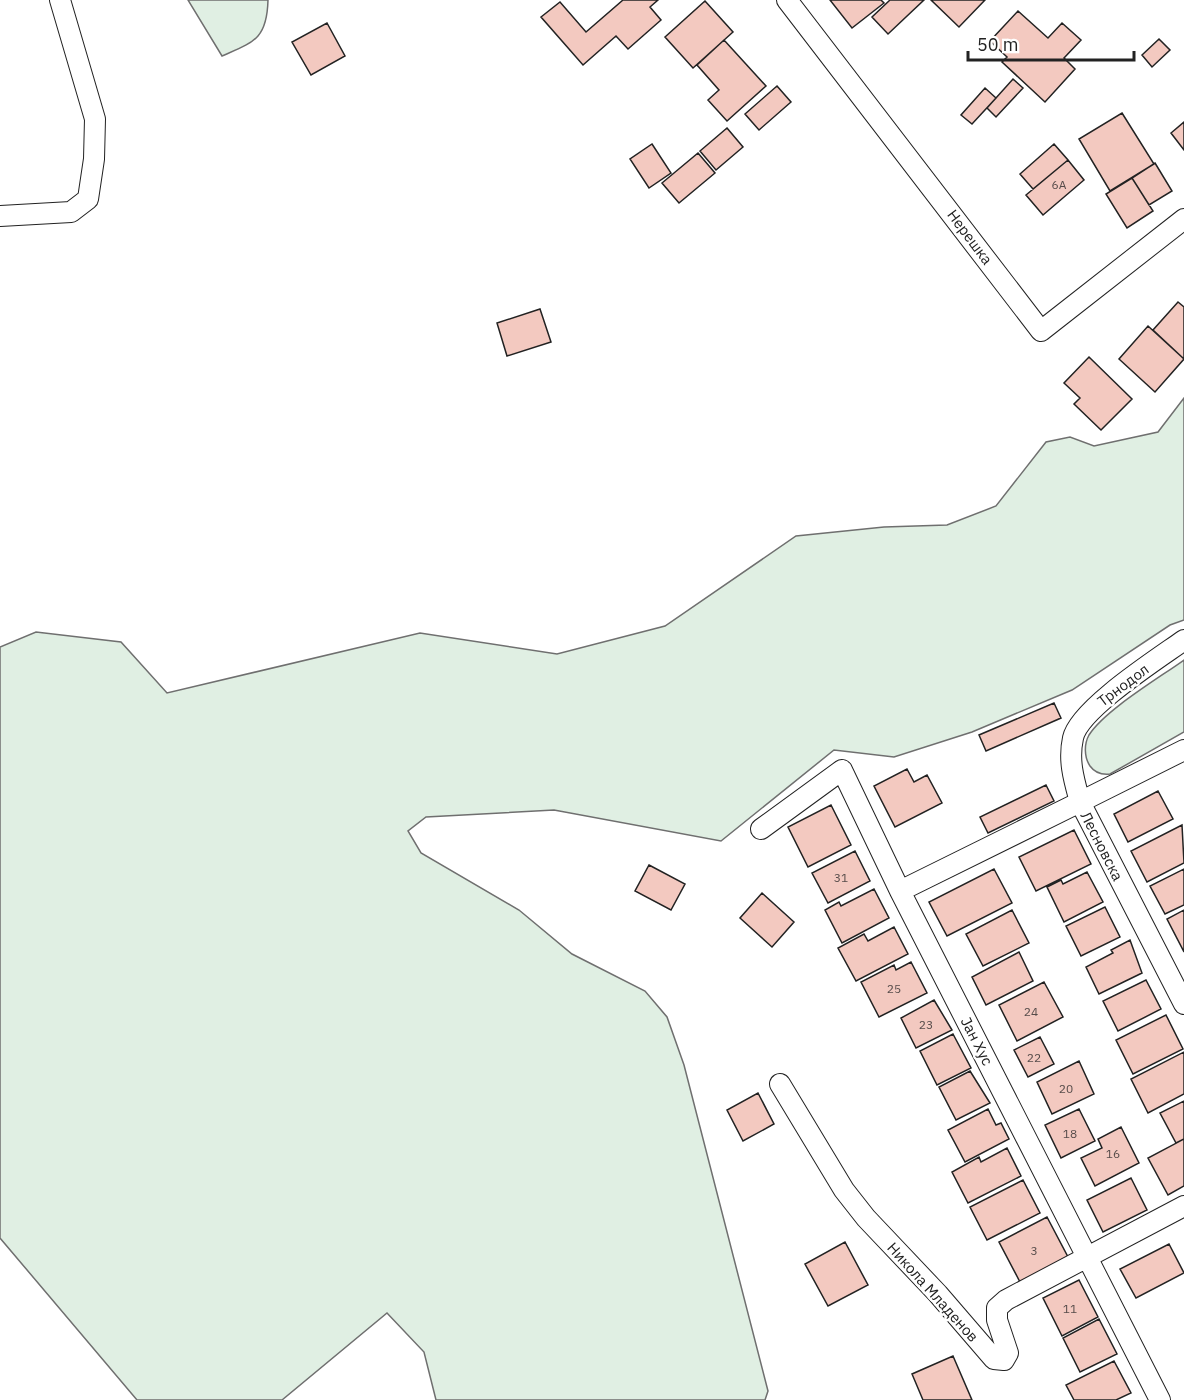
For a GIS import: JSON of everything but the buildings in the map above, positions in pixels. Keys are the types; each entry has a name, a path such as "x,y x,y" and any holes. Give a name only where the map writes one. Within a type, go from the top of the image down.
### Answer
{"street":[{"path":"0,216 71,212 88,199 94,159 95,119 60,0"},
{"name":"Нерешка","path":"787,0 1041,331 1184,219"},
{"name":"Трнодол","path":"1080,802 1070,763 1073,735 1091,710 1184,640"},
{"path":"1080,802 1184,750"},
{"name":"Јан Хус","path":"761,829 842,770 900,891 1160,1400"},
{"name":"Лесновска","path":"900,891 1080,802 1184,1004"},
{"name":"Никола Младенов","path":"780,1084 844,1190 866,1218 938,1294 994,1359 1004,1360 1008,1353 997,1320 997,1308 1006,1299 1087,1256"},
{"path":"1087,1256 1184,1206"}],"green space":[{"path":"188,0 268,0 265,23 257,37 243,47 222,56"},
{"path":"1184,398 1184,620 1170,625 1072,690 972,732 894,757 834,750 721,841 554,810 426,817 408,831 421,853 519,910 572,954 645,991 667,1017 684,1065 768,1391 765,1400 436,1400 424,1352 387,1313 282,1400 137,1400 0,1238 0,647 36,632 121,642 167,693 420,633 557,654 665,626 796,536 884,527 947,525 996,506 1046,442 1070,437 1094,446 1158,432"},
{"path":"1184,660 1184,732 1110,774 1101,774 1094,770 1087,759 1086,746 1089,735 1097,725 1119,705"}]}
